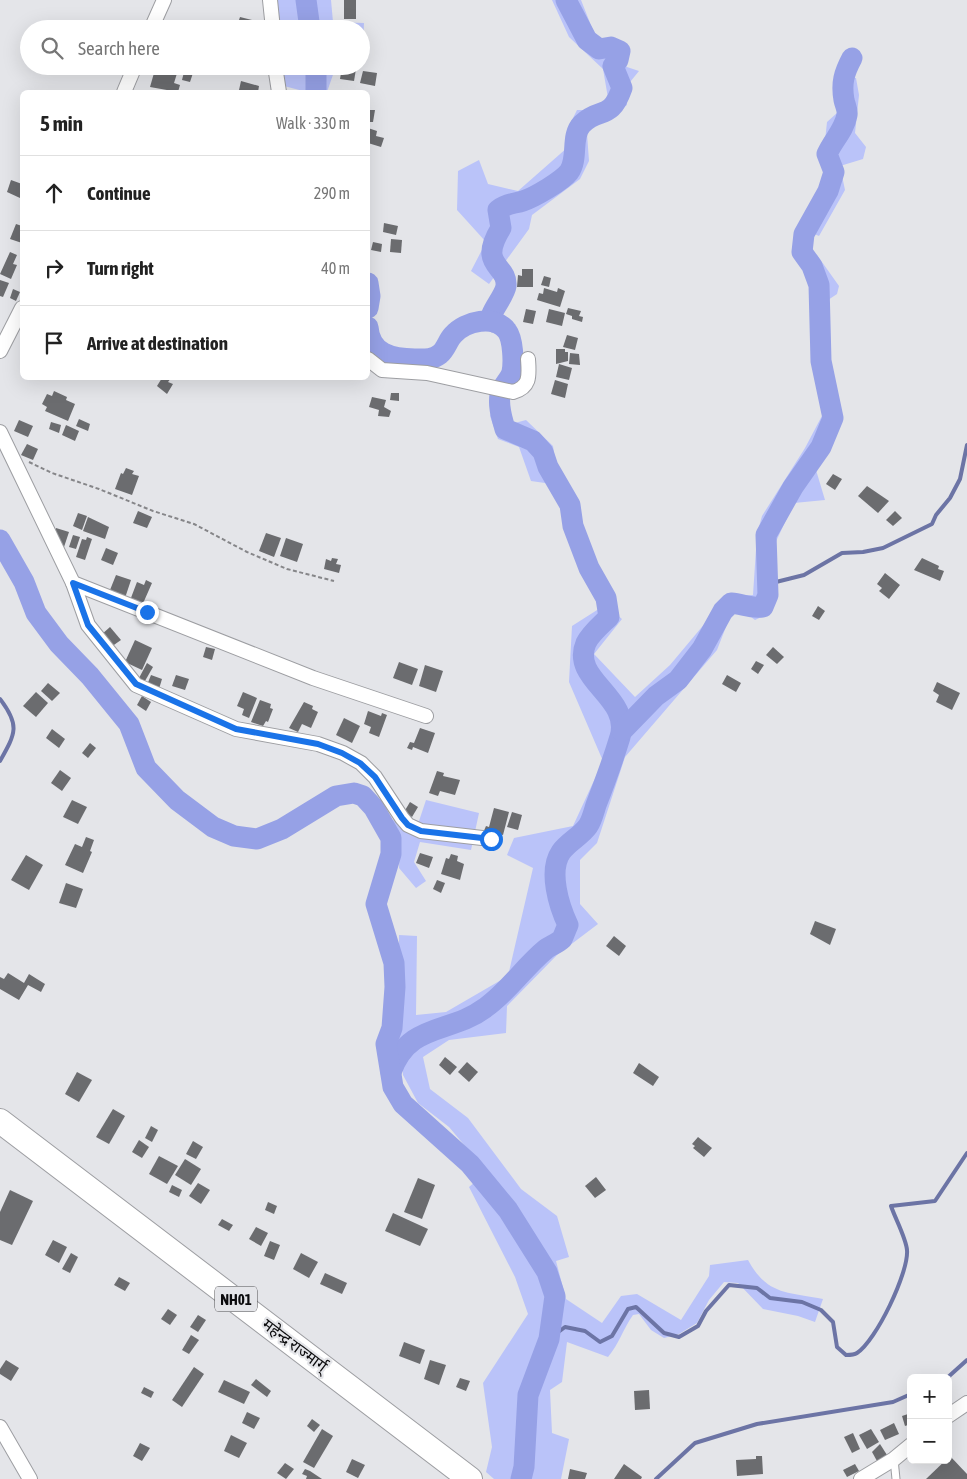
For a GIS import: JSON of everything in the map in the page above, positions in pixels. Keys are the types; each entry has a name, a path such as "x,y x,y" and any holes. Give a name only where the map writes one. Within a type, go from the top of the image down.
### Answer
{"highway":[{"name":"महेन्द्र राज्मार्ग्","path":"0,1121 470,1479"}],"street":[{"path":"155,20 164,0"},
{"path":"270,0 272,20"},
{"path":"125,90 131,75"},
{"path":"276,75 279,90"},
{"path":"0,352 20,312"},
{"path":"370,361 382,370 427,373 510,391 522,389 528,381 528,359"},
{"path":"0,432 73,583 88,625 136,684 236,729 318,744 342,753 360,763 375,777 402,818 408,825 421,831 491,839"},
{"path":"73,583 313,678 426,716"},
{"path":"952,1413 967,1403"},
{"path":"0,1427 30,1479"},
{"path":"861,1479 894,1459 907,1448"}],"lane":[{"path":"894,1459 896,1479"}],"path":[{"path":"11,454 52,474 99,489 153,512 194,524 247,552 287,569 334,581"}],"shaded area":[{"path":"277,0 331,0 333,20 278,20"},
{"path":"552,0 581,0 596,38 627,67 639,71 626,87 627,105 592,126 587,134 589,161 580,179 532,215 529,229 489,284 471,271 486,242 457,210 458,171 479,160 488,184 518,191 568,147 571,122 577,110 599,110 608,98 603,69 569,37"},
{"path":"283,75 333,75 328,90 299,90 284,86"},
{"path":"836,77 856,78 859,95 855,133 866,147 863,159 840,166 845,190 819,236 803,229 808,213 829,176 829,167 824,150 827,122 837,113"},
{"path":"798,247 817,255 839,286 837,294 825,302 816,300 815,286 807,277"},
{"path":"835,382 836,429 830,449 816,470 825,500 794,503 772,550 770,613 755,620 739,608 729,619 717,650 625,757 597,843 580,860 580,904 598,924 557,955 507,1006 506,1033 449,1040 423,1057 430,1089 468,1118 521,1189 557,1216 569,1257 556,1261 566,1299 602,1323 621,1296 637,1294 681,1320 709,1276 710,1265 748,1260 755,1271 771,1286 788,1293 823,1299 815,1322 798,1316 763,1309 738,1283 724,1282 709,1300 697,1323 679,1334 664,1338 651,1330 639,1314 633,1315 608,1357 567,1342 562,1382 550,1390 552,1433 569,1439 561,1479 494,1479 486,1472 492,1447 483,1383 528,1314 515,1277 469,1187 487,1172 449,1127 418,1103 403,1075 398,1031 399,935 417,936 416,1015 446,1012 508,976 533,868 507,855 514,838 573,826 603,761 569,682 572,626 605,605 622,619 594,654 635,697 670,665 727,597 753,595 757,534 762,516 805,448 824,412 823,386"},
{"path":"494,398 509,398 511,424 526,420 553,446 559,485 531,481 519,447 498,439 490,416"},
{"path":"426,800 479,813 471,850 420,842 414,862 426,881 416,888 399,868 400,842 389,823 397,818 419,821"}],"building":[{"path":"344,0 356,0 356,19 344,19"},
{"path":"240,17 252,20 239,20"},
{"path":"370,72 377,73 375,86 360,83 362,75 370,75"},
{"path":"153,75 176,75 174,83 180,85 179,90 150,87"},
{"path":"183,75 192,75 190,82 182,80"},
{"path":"341,75 355,75 354,81 340,79"},
{"path":"241,81 259,86 258,90 239,90"},
{"path":"370,110 375,110 373,122 370,122"},
{"path":"370,129 377,131 376,136 384,138 381,147 370,144"},
{"path":"11,180 20,183 20,198 7,192"},
{"path":"384,223 398,226 396,235 383,232"},
{"path":"16,224 20,225 20,242 10,239"},
{"path":"391,239 402,240 401,253 390,252"},
{"path":"373,242 382,244 381,252 371,250"},
{"path":"10,252 17,255 13,264 17,265 11,279 0,274"},
{"path":"522,269 533,269 533,287 517,287 518,275 522,276"},
{"path":"544,276 551,278 549,287 541,285"},
{"path":"0,280 9,283 3,297 0,296"},
{"path":"544,288 557,292 558,288 565,291 560,307 537,300 539,293 543,294"},
{"path":"13,289 20,292 16,301 10,298"},
{"path":"568,308 581,311 579,316 583,317 582,322 572,319 572,316 566,314"},
{"path":"526,309 536,311 533,324 523,322"},
{"path":"549,309 565,313 562,326 546,322"},
{"path":"567,335 578,338 575,350 563,347"},
{"path":"556,349 565,349 565,352 568,352 568,361 556,364"},
{"path":"570,353 579,354 580,365 569,364"},
{"path":"559,364 572,368 569,380 556,377"},
{"path":"161,380 170,380 168,382 173,384 167,394 157,386"},
{"path":"555,380 568,384 565,398 551,394"},
{"path":"54,391 67,397 66,400 75,404 68,421 45,411 47,407 42,404 47,394 52,396"},
{"path":"391,393 399,393 399,401 390,400"},
{"path":"372,397 386,400 384,407 391,411 389,417 378,416 379,410 369,407"},
{"path":"79,419 90,424 88,431 76,426"},
{"path":"19,420 33,426 28,437 14,431"},
{"path":"51,422 61,425 59,433 49,429"},
{"path":"66,425 79,431 75,441 62,435"},
{"path":"27,444 38,449 33,460 21,455"},
{"path":"126,468 134,471 132,474 139,476 132,495 115,489 121,473 123,474"},
{"path":"833,474 842,479 835,490 826,484"},
{"path":"867,486 889,501 878,513 858,496"},
{"path":"138,511 152,517 147,528 133,523"},
{"path":"895,511 902,518 893,526 886,520"},
{"path":"78,513 87,516 82,530 73,526"},
{"path":"88,517 109,527 105,539 83,531"},
{"path":"56,528 69,532 64,547 56,545 53,538"},
{"path":"266,533 281,538 274,557 259,551"},
{"path":"73,535 80,537 76,549 69,547"},
{"path":"87,537 92,539 85,560 76,557 82,539 86,540"},
{"path":"286,538 303,544 297,562 280,556"},
{"path":"106,548 118,553 113,565 101,560"},
{"path":"332,558 338,559 336,564 341,565 339,573 324,569 326,559 331,561"},
{"path":"922,558 939,566 938,569 944,571 940,581 914,570"},
{"path":"885,573 900,585 889,599 879,591 882,588 877,584"},
{"path":"116,575 131,580 124,601 108,595"},
{"path":"146,580 152,583 141,608 129,603 137,582 144,585"},
{"path":"818,606 825,611 819,620 812,616"},
{"path":"110,627 121,640 111,647 101,635"},
{"path":"135,640 152,648 142,670 125,662"},
{"path":"206,647 215,649 212,660 203,657"},
{"path":"773,647 784,657 777,664 766,655"},
{"path":"756,661 764,665 758,674 751,669"},
{"path":"399,662 418,669 412,685 393,678"},
{"path":"147,663 153,667 145,681 139,678"},
{"path":"425,665 443,671 436,692 419,686"},
{"path":"151,675 162,679 159,689 147,685"},
{"path":"176,675 189,679 185,690 172,686"},
{"path":"727,675 741,683 736,692 722,684"},
{"path":"937,682 960,693 952,710 936,702 939,695 933,691"},
{"path":"48,683 60,693 52,701 41,691"},
{"path":"36,692 48,703 36,717 23,706"},
{"path":"243,692 257,698 249,718 242,715 244,709 237,706"},
{"path":"142,696 151,702 146,711 137,705"},
{"path":"260,700 271,704 270,708 273,709 268,722 266,721 263,726 251,722"},
{"path":"304,702 313,706 312,709 318,712 311,728 302,724 298,732 289,728"},
{"path":"368,711 381,716 382,713 387,715 379,737 369,733 371,727 364,724"},
{"path":"344,718 360,726 352,743 336,735"},
{"path":"420,728 435,733 428,753 413,747 412,750 407,748 410,742 414,743"},
{"path":"52,729 65,739 59,748 46,738"},
{"path":"90,743 96,748 88,758 82,753"},
{"path":"60,770 71,778 62,791 51,783"},
{"path":"437,771 444,773 443,776 460,780 455,795 440,791 438,796 429,793"},
{"path":"72,800 87,807 78,824 63,817"},
{"path":"410,802 418,807 412,817 404,812"},
{"path":"494,808 509,812 503,835 491,832 490,835 483,833 486,826 489,827"},
{"path":"512,812 522,815 518,830 507,827"},
{"path":"86,837 94,840 90,851 92,852 83,873 65,865 75,844 82,847"},
{"path":"420,853 433,857 429,868 416,863"},
{"path":"451,854 458,856 457,861 464,864 460,880 441,874 446,858 449,859"},
{"path":"26,855 43,865 29,890 11,880"},
{"path":"437,880 445,883 441,893 433,889"},
{"path":"66,883 83,889 76,908 59,903"},
{"path":"815,921 836,929 830,945 810,934"},
{"path":"614,936 626,946 619,956 606,946"},
{"path":"8,973 24,983 29,974 45,984 41,992 28,985 19,1000 0,989 0,977 4,979"},
{"path":"445,1057 457,1067 450,1075 439,1065"},
{"path":"467,1062 478,1072 469,1082 458,1072"},
{"path":"639,1063 659,1077 653,1086 633,1073"},
{"path":"77,1072 92,1080 79,1102 65,1094"},
{"path":"113,1109 125,1116 109,1144 96,1137"},
{"path":"151,1126 158,1130 152,1142 145,1138"},
{"path":"698,1137 712,1148 704,1157 693,1148 695,1146 692,1144"},
{"path":"139,1140 149,1147 142,1158 132,1152"},
{"path":"193,1141 203,1147 196,1159 186,1154"},
{"path":"159,1156 178,1166 167,1184 149,1174"},
{"path":"185,1159 201,1169 191,1185 175,1175"},
{"path":"596,1177 606,1190 595,1198 585,1186"},
{"path":"418,1178 435,1185 422,1219 404,1212"},
{"path":"198,1183 210,1190 201,1204 189,1196"},
{"path":"172,1185 182,1190 179,1197 169,1192"},
{"path":"10,1190 33,1201 12,1245 0,1240 0,1212"},
{"path":"268,1202 277,1206 274,1214 265,1210"},
{"path":"393,1213 428,1229 420,1246 385,1231"},
{"path":"222,1219 233,1225 229,1231 218,1225"},
{"path":"256,1227 268,1233 261,1246 249,1239"},
{"path":"53,1240 67,1247 59,1263 45,1255"},
{"path":"270,1241 280,1245 274,1260 264,1256"},
{"path":"71,1253 78,1257 70,1273 62,1269"},
{"path":"301,1253 318,1262 309,1278 293,1269"},
{"path":"325,1273 347,1283 342,1294 320,1284"},
{"path":"119,1277 130,1283 125,1291 114,1285"},
{"path":"168,1309 177,1315 170,1325 161,1319"},
{"path":"198,1315 206,1320 198,1332 190,1327"},
{"path":"191,1335 199,1340 189,1354 182,1350"},
{"path":"404,1342 425,1350 420,1364 399,1356"},
{"path":"6,1360 19,1368 11,1381 0,1374 0,1369"},
{"path":"430,1360 446,1365 439,1385 424,1379"},
{"path":"194,1367 204,1374 182,1407 172,1400"},
{"path":"460,1378 470,1381 466,1391 456,1387"},
{"path":"256,1379 271,1391 267,1397 251,1385"},
{"path":"224,1380 250,1392 244,1404 218,1392"},
{"path":"144,1387 154,1392 151,1398 141,1393"},
{"path":"649,1390 650,1409 635,1410 634,1391"},
{"path":"247,1412 260,1418 254,1429 242,1423"},
{"path":"907,1414 907,1425 905,1426 902,1416"},
{"path":"312,1419 320,1425 314,1432 307,1426"},
{"path":"894,1423 899,1434 885,1440 880,1430"},
{"path":"322,1429 333,1436 314,1468 303,1462"},
{"path":"871,1429 879,1442 867,1449 859,1435"},
{"path":"853,1433 860,1449 852,1453 844,1437"},
{"path":"231,1435 247,1443 239,1458 224,1451"},
{"path":"140,1443 150,1448 142,1461 133,1456"},
{"path":"880,1444 887,1455 877,1461 872,1452"},
{"path":"756,1456 762,1456 763,1474 737,1476 736,1460 756,1459"},
{"path":"952,1458 967,1474 967,1479 926,1479 942,1464 952,1464"},
{"path":"352,1459 365,1465 358,1478 346,1472"},
{"path":"285,1463 294,1469 286,1479 277,1473"},
{"path":"624,1464 642,1477 641,1479 614,1479"},
{"path":"855,1464 859,1471 847,1477 843,1470"},
{"path":"305,1469 322,1479 306,1479 307,1476 302,1474"},
{"path":"570,1469 587,1473 585,1479 568,1479"}],"waterway":[{"path":"306,0 309,20"},
{"path":"494,322 492,314 506,286 503,273 493,258 492,250 494,241 501,228 498,210 534,196 566,176 574,160 578,129 588,119 609,110 618,99 622,88 613,66 618,60 620,51 611,47 599,49 587,40 566,0"},
{"path":"622,731 656,696 678,680 702,649 723,611 731,603 763,607 768,595 766,535 793,487 821,447 833,418 821,361 819,285 812,266 802,252 804,234 828,191 834,172 827,154 846,121 847,111 843,94 843,83 845,73 852,58"},
{"path":"316,75 316,90"},
{"path":"370,336 378,349 391,356 428,359 440,354 458,330 472,323 480,321 495,322 507,331 512,345 513,362 511,375 500,395 500,408 505,429 533,441 543,452 548,467 570,505 573,526 589,568 606,598 609,617 596,629 588,640 583,656 586,668 618,711 621,723 620,737 591,821 585,830 564,848 557,860 555,869 556,888 568,925 562,939 538,956 501,995 485,1008 472,1016 419,1037 408,1045 399,1056 391,1072"},
{"path":"767,588 776,582 804,575 842,553 863,552 883,548 932,524 936,515 950,498 960,479 967,445"},
{"path":"0,540 24,582 36,613 59,644 90,676 129,724 146,768 177,800 213,827 234,836 257,839 282,829 336,796 354,793 363,796 374,808 391,838 391,854 376,904 394,963 395,987 392,1028 386,1044 393,1087 403,1104 470,1164 508,1210 547,1272 555,1296 549,1339 528,1395 524,1467 521,1479"},
{"path":"0,699 11,716 14,729 10,743 0,761"},
{"path":"549,1339 565,1327 585,1331 600,1342 612,1336 628,1309 636,1307 664,1333 679,1337 698,1326 706,1311 729,1285 757,1288 770,1298 802,1302 821,1310 833,1322 837,1347 846,1355 856,1354 865,1346 882,1321 903,1274 907,1250 903,1234 891,1206 935,1201 967,1153"},
{"path":"951,1374 967,1360"},
{"path":"656,1479 695,1443 757,1424 893,1402 907,1396"}],"route":[{"path":"147,612 73,583 88,625 121,668 136,684 236,729 318,744 342,753 360,763 375,777 393,801 402,818 408,825 421,831 491,839"}]}
